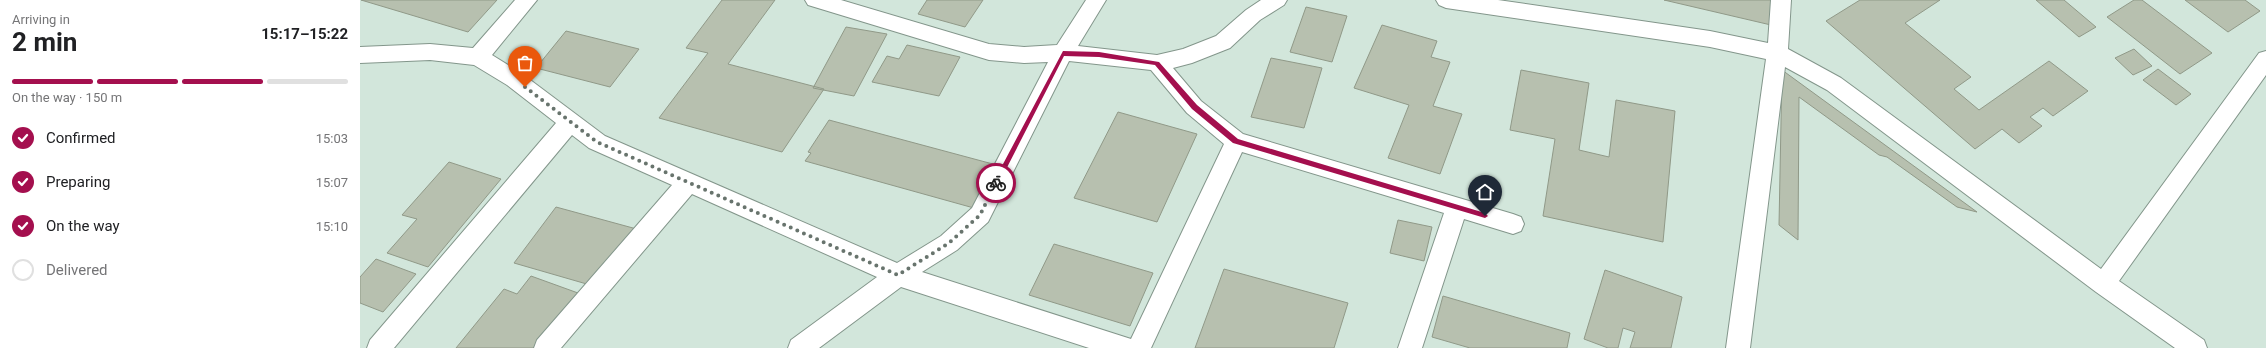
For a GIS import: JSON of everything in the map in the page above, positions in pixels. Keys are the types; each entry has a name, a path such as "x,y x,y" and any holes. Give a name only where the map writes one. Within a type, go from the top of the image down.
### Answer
{"street":[{"path":"478,57 528,0"},
{"path":"815,0 989,52 1024,55 1063,53 1099,55 1157,63 1185,57 1223,42 1253,15 1277,0"},
{"path":"800,348 898,275 949,243 980,215 1063,53 1096,0"},
{"path":"1446,0 1486,3 1710,39 1777,52 1834,84 2104,284 2195,348"},
{"path":"1738,348 1777,52 1781,0"},
{"path":"360,55 430,52 478,57 514,79 597,142 898,275 1124,348"},
{"path":"2104,284 2266,59"},
{"path":"1157,63 1194,107 1236,141 1513,224"},
{"path":"379,348 570,122"},
{"path":"1139,348 1236,141"},
{"path":"546,348 689,182"},
{"path":"1410,348 1457,207"}],"building":[{"path":"361,0 497,0 468,32"},
{"path":"722,0 775,0 728,64 824,89 782,152 659,118 708,53 686,48"},
{"path":"927,0 983,0 965,27 918,14"},
{"path":"1664,0 1774,0 1771,25"},
{"path":"1860,0 1940,0 1905,23 1971,77 1954,89 1979,110 2049,61 2088,91 2053,116 2043,108 2030,117 2042,126 2019,143 2002,129 1975,149 1826,21"},
{"path":"2036,0 2064,0 2096,27 2079,37"},
{"path":"2134,0 2142,0 2212,53 2180,74 2107,17"},
{"path":"2185,0 2245,0 2260,11 2228,32"},
{"path":"1306,7 1347,16 1332,62 1290,52"},
{"path":"1382,25 1437,41 1431,57 1450,62 1433,106 1462,114 1440,174 1388,158 1409,105 1354,88"},
{"path":"846,27 887,34 854,96 813,88"},
{"path":"566,31 639,49 610,87 536,68"},
{"path":"907,45 960,57 939,96 872,82 887,56 899,59"},
{"path":"2134,49 2152,66 2133,75 2115,58"},
{"path":"1271,58 1322,68 1304,128 1251,117"},
{"path":"2158,69 2191,94 2176,105 2143,80"},
{"path":"1521,70 1589,83 1579,150 1609,157 1616,100 1675,111 1663,242 1543,216 1555,139 1510,130"},
{"path":"1782,70 1977,212 1957,207 1887,157 1879,155 1799,97 1798,240 1779,225"},
{"path":"1118,112 1197,134 1157,222 1074,198"},
{"path":"829,120 1004,167 981,210 805,161 811,153 808,152"},
{"path":"449,162 501,179 428,267 387,253 417,219 402,215"},
{"path":"556,207 644,231 604,289 514,263"},
{"path":"1398,220 1432,227 1424,261 1390,253"},
{"path":"1054,244 1153,273 1130,326 1029,295"},
{"path":"376,259 416,274 383,312 360,303 360,277"},
{"path":"1224,269 1348,303 1334,348 1195,348"},
{"path":"1605,270 1682,297 1671,348 1630,348 1635,332 1623,328 1618,348 1608,348 1584,339"},
{"path":"531,276 578,293 536,348 456,348 504,289 517,294"},
{"path":"1443,296 1570,333 1567,348 1470,348 1432,337"}],"way so far":[{"path":"525,87 597,142 898,275 949,243 980,215 996,183"}],"route":[{"path":"996,183 1063,53 1099,55 1157,63 1194,107 1236,141 1485,216"}]}
